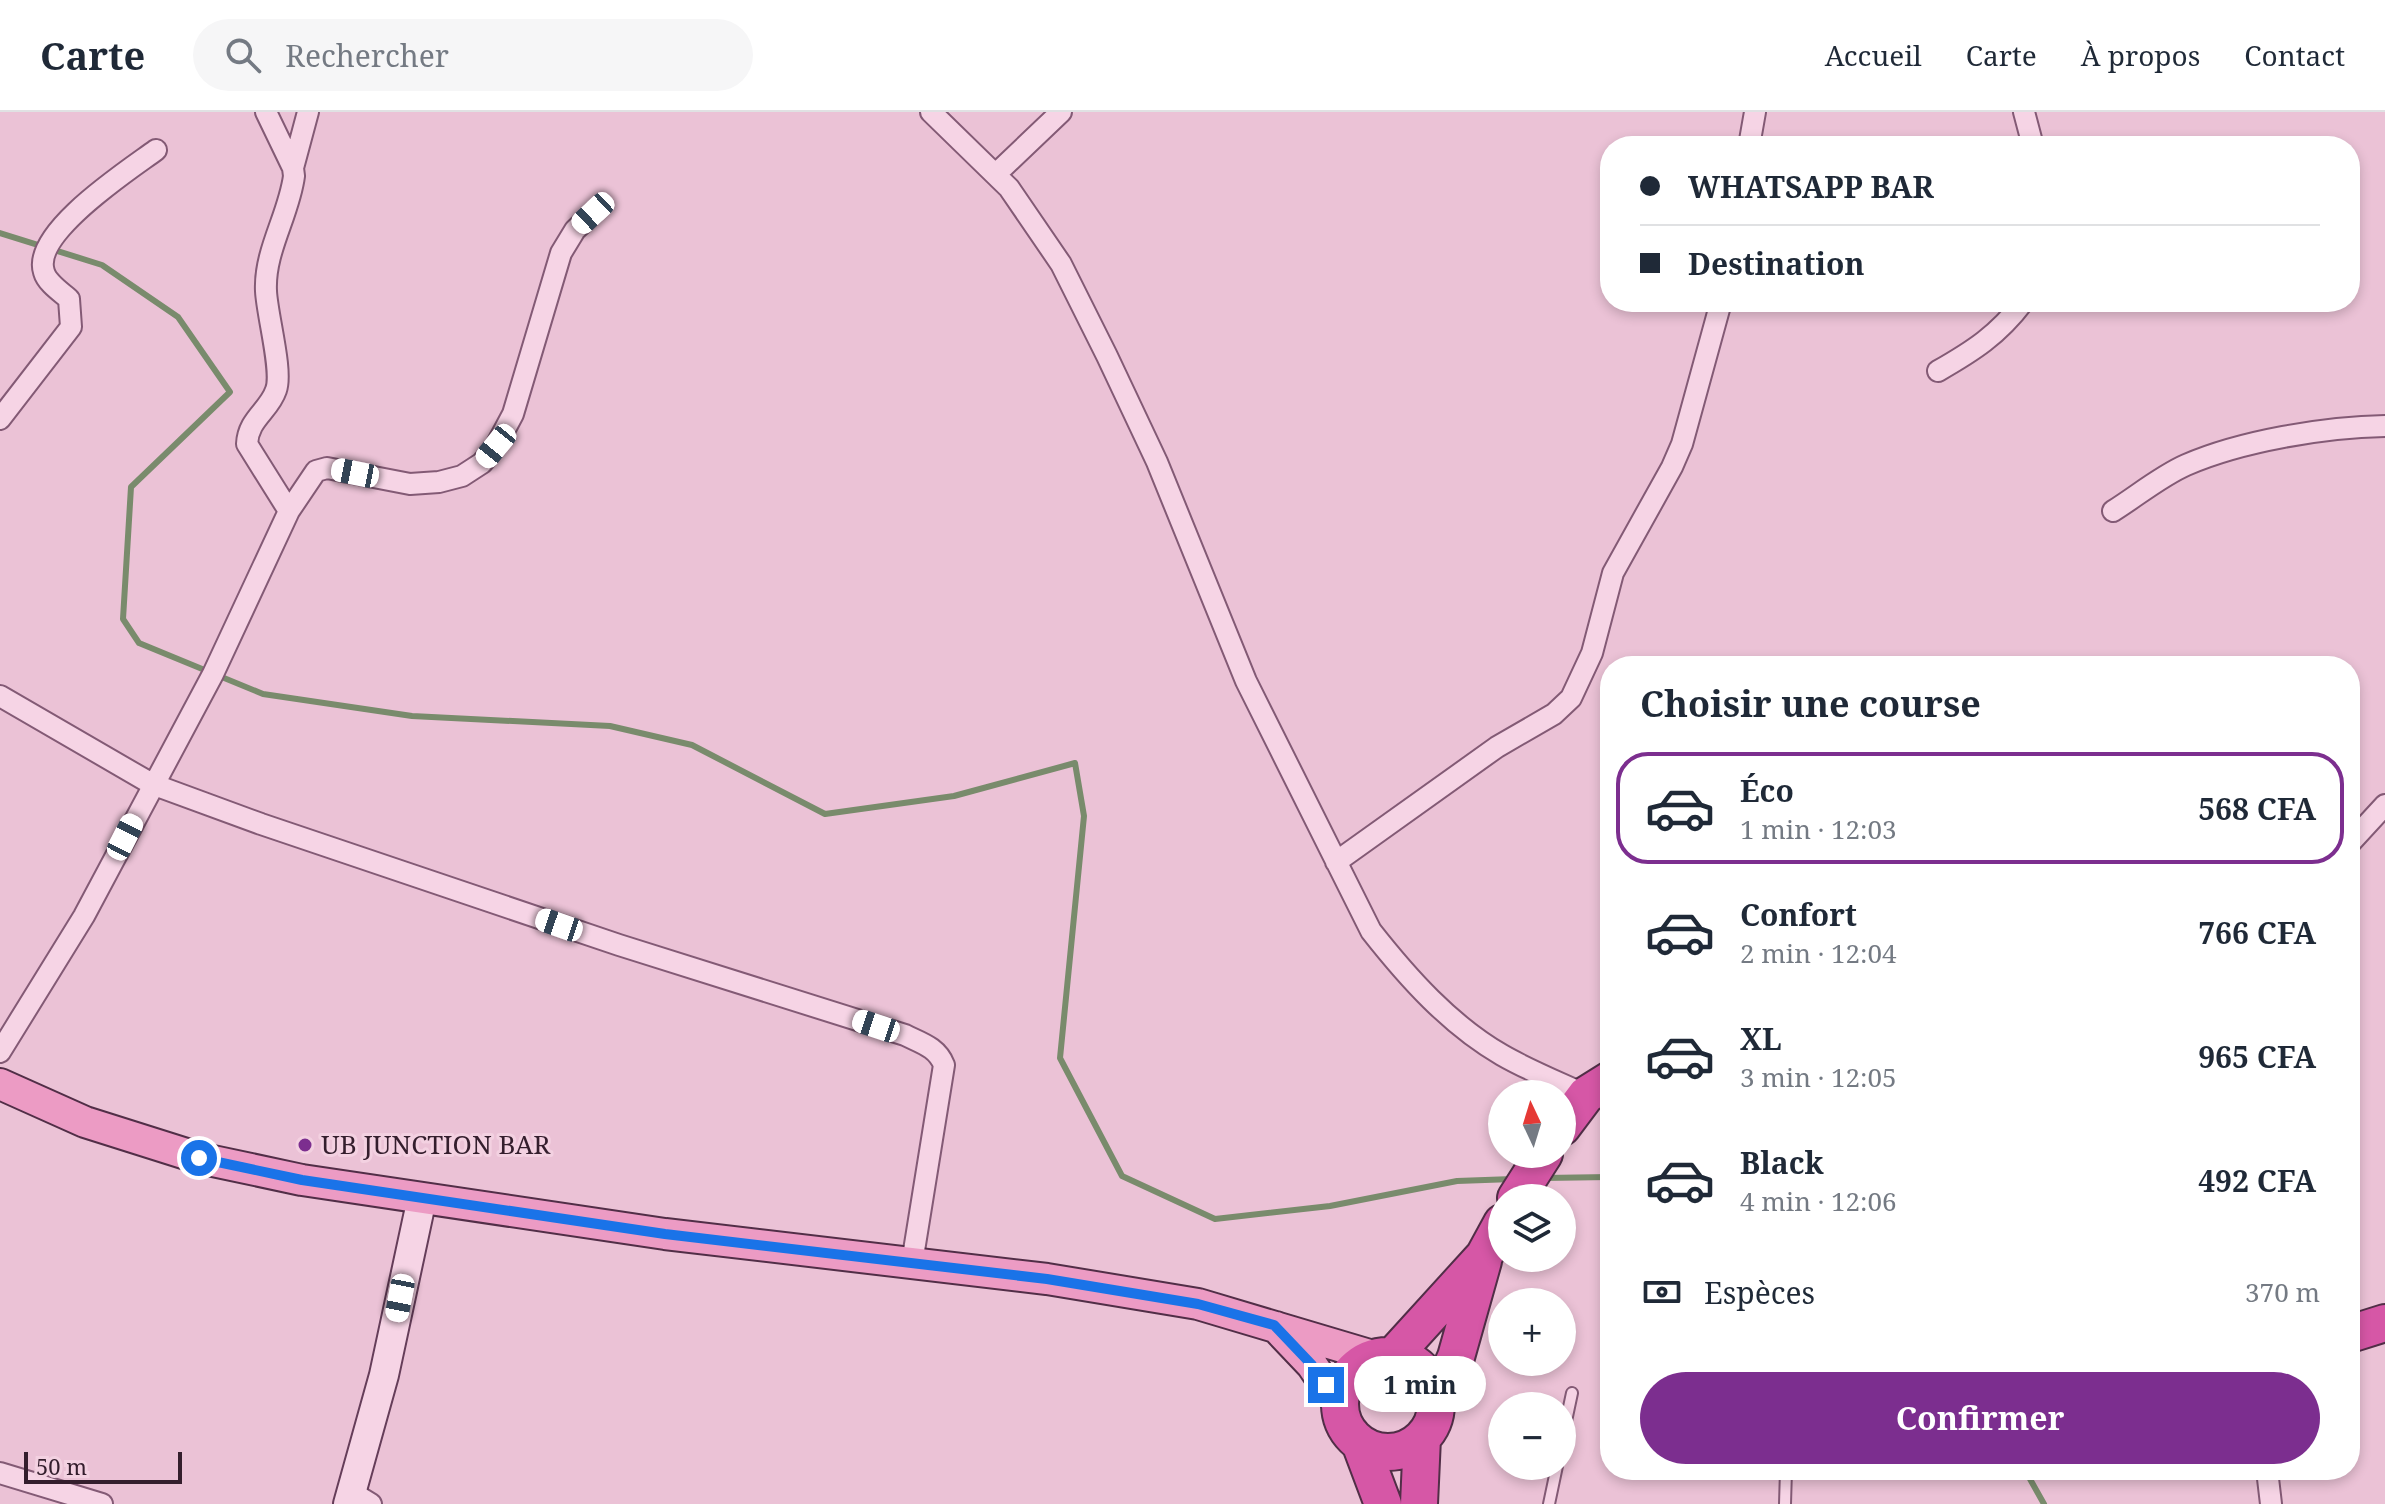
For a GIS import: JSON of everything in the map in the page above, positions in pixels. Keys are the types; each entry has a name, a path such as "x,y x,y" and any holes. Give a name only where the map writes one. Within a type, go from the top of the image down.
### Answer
{"highway":[{"path":"1576,1112 1598,1088"},
{"path":"1436,1403 1456,1357 1488,1249"},
{"path":"1384,1357 1484,1256"},
{"path":"2360,1331 2385,1323"},
{"path":"1384,1357 1410,1361 1423,1371 1433,1386 1436,1403 1435,1416 1422,1438 1408,1448 1392,1452 1375,1450 1360,1443 1349,1433 1339,1405 1349,1375 1361,1364 1384,1357"},
{"path":"1419,1504 1422,1438"},
{"path":"1360,1443 1383,1504"}],"main road":[{"path":"0,1084 85,1122 199,1158 302,1180 665,1234 1047,1279 1198,1304 1384,1357"},
{"path":"1274,1325 1312,1365 1339,1405"}],"street":[{"path":"266,112 293,168"},
{"path":"289,511 247,444 248,431 276,392 266,290 267,265 293,183 293,168 308,112"},
{"path":"931,112 1009,188 1061,264 1157,462 1246,681 1371,931 1399,967 1445,1012 1500,1054 1598,1088"},
{"path":"996,174 1061,112"},
{"path":"1751,136 1755,112"},
{"path":"2024,112 2030,136"},
{"path":"0,419 71,327 69,299 45,276 42,263 58,232 79,208 156,150"},
{"path":"0,1052 84,916 213,674 289,511 321,468 410,484 439,482 462,476 482,463 496,446 513,414 561,253 575,230 593,213"},
{"path":"1336,862 1497,747 1554,714 1571,698 1592,653 1613,573 1682,444 1718,312"},
{"path":"1938,371 1975,350 1995,334 2014,312"},
{"path":"2113,511 2185,466 2234,449 2312,433 2385,426"},
{"path":"0,696 152,784 619,945 905,1035 932,1047 944,1065 912,1263"},
{"path":"2360,832 2385,805"},
{"path":"357,1500 422,1198"},
{"path":"0,1473 102,1504"},
{"path":"2268,1480 2271,1504"}],"lane":[{"path":"1549,1504 1554,1480"},
{"path":"1785,1504 1786,1480"}],"waterway":[{"path":"0,233 102,265 178,317 230,392 131,487 123,619 139,643 263,694 412,716 610,726 692,745 825,814 954,796 1075,763 1084,816 1060,1058 1122,1176 1215,1219 1330,1206 1457,1181 1513,1179"},
{"path":"1544,1178 1600,1177"},
{"path":"2031,1480 2044,1504"}],"place":[{"name":"UB JUNCTION BAR","path":"305,1145"}],"route":[{"path":"199,1158 302,1180 665,1234 1047,1279 1198,1304 1274,1325 1312,1365 1326,1385"}]}
